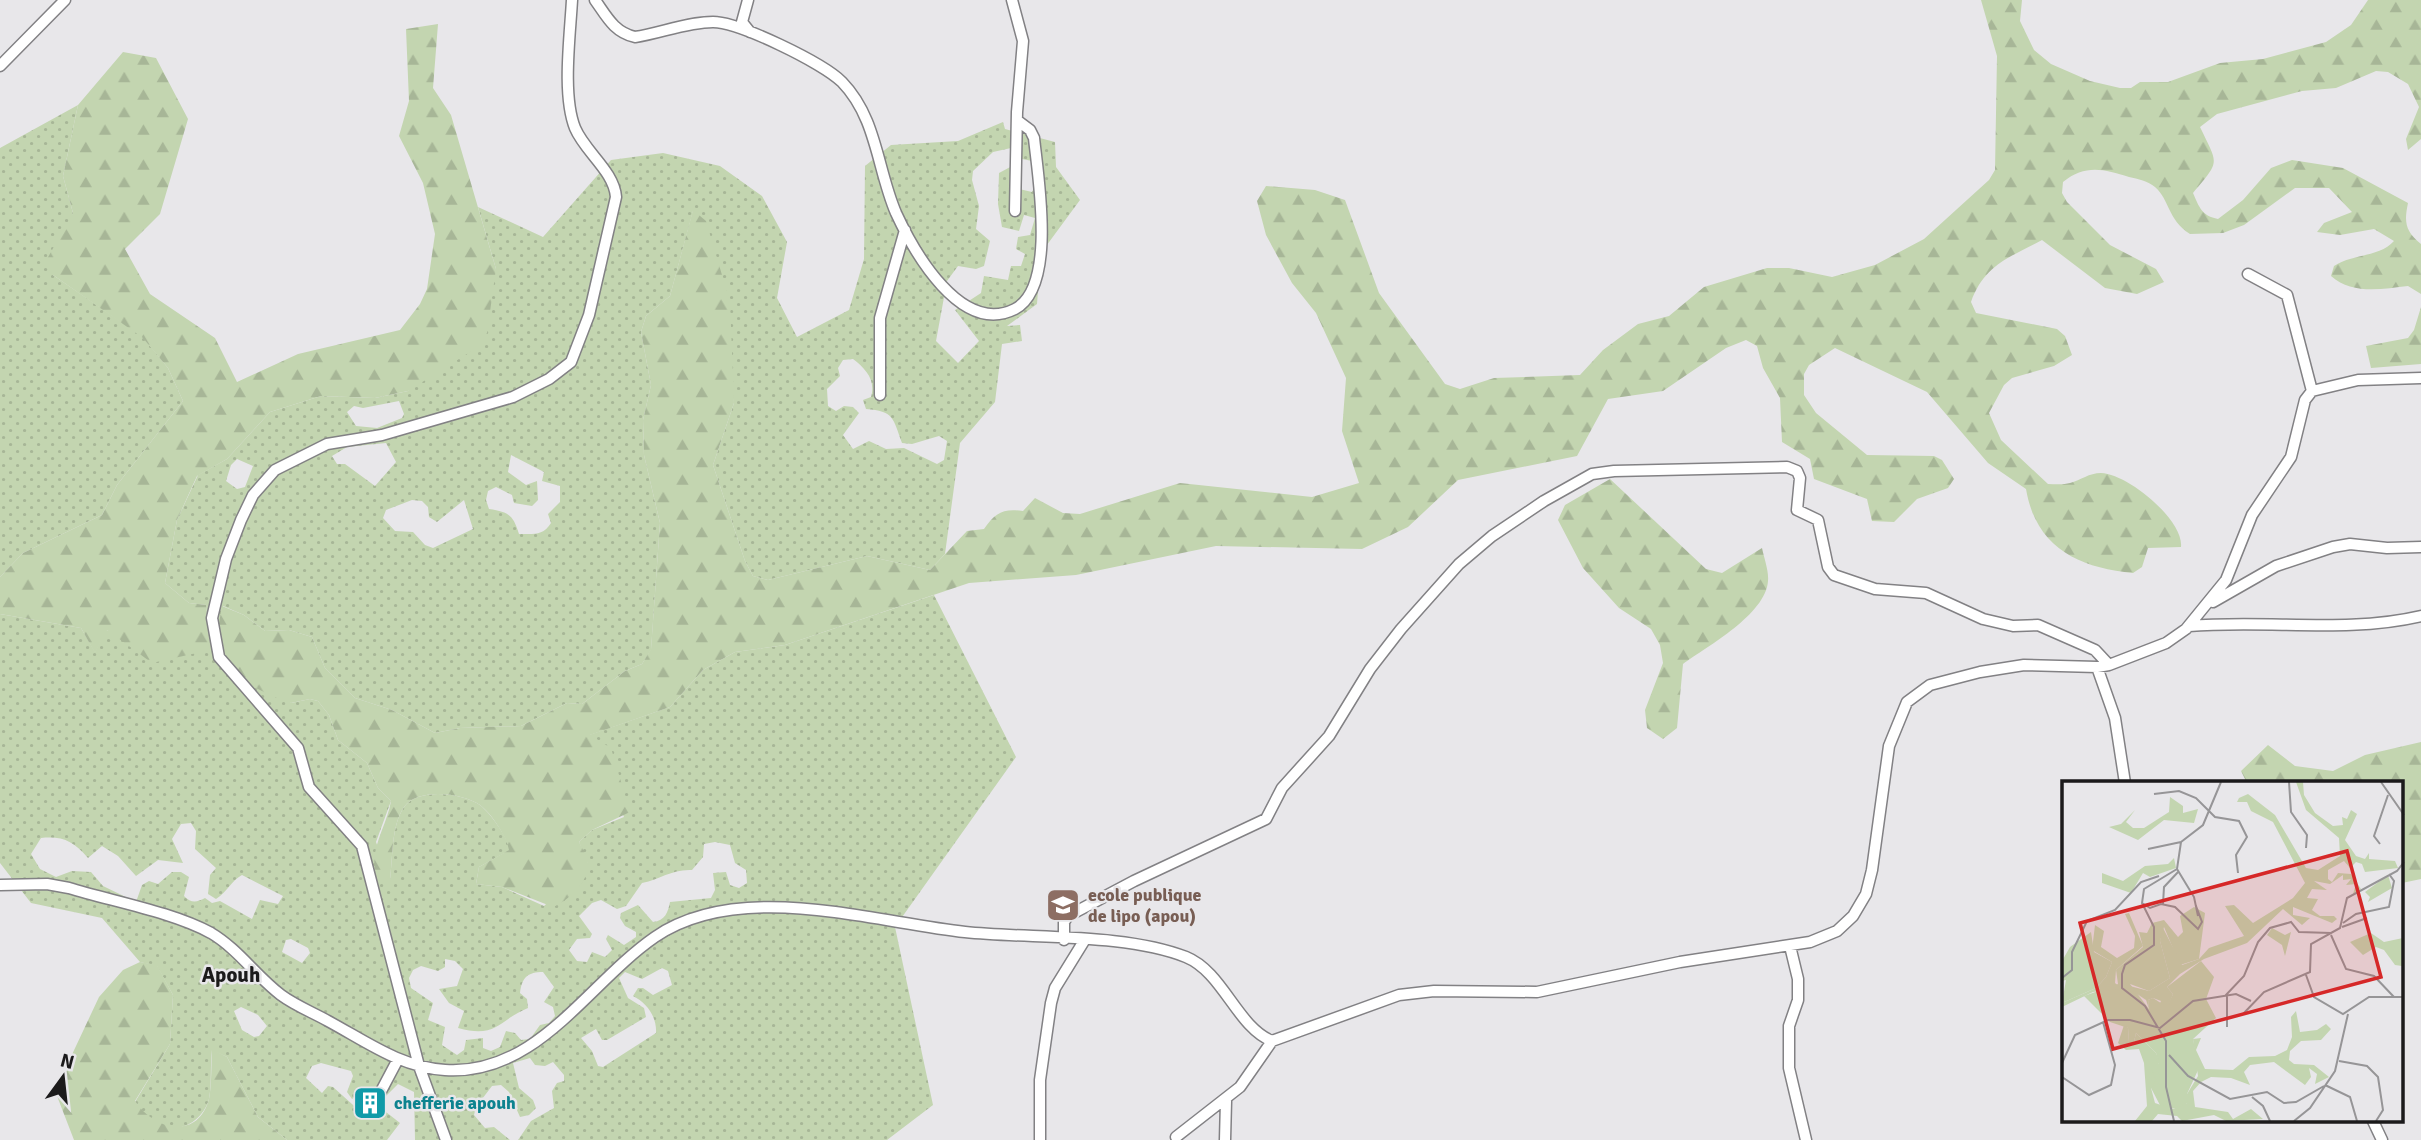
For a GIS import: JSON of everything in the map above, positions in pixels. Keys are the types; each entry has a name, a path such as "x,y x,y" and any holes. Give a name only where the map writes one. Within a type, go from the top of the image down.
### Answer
{"street":[{"path":"0,66 65,0"},
{"path":"446,1140 419,1066 362,846 309,787 298,748 219,657 212,618 226,559 241,520 253,495 275,470 327,444 382,435 513,397 563,370 577,352 589,315 616,197 611,180 582,141 571,113 572,0"},
{"path":"595,0 614,28 625,34 635,37 712,22 731,25 822,66 842,82 859,104 873,136 895,210 905,230 950,297 985,314 1023,304 1038,272 1042,214 1034,138 1030,130 1018,121"},
{"path":"748,0 742,22 751,34"},
{"path":"1013,0 1023,41 1015,211"},
{"path":"880,395 880,318 905,230"},
{"path":"2248,274 2287,295 2312,391"},
{"path":"1176,1137 1226,1101 1247,1080 1272,1041 1399,995 1434,991 1536,992 1680,962 1810,942 1837,931 1853,916 1866,894 1874,860 1889,746 1902,711 1916,693 1953,678 2024,665 2103,666 2166,643 2189,626 2208,605 2236,559 2252,515 2291,457 2305,400 2312,391 2348,381 2421,378"},
{"path":"1064,940 1064,922 1068,916 1134,881 1266,819 1282,788 1342,718 1370,669 1459,564 1492,536 1544,501 1592,474 1690,467 1787,467 1797,471 1800,478 1797,510 1818,520 1828,568 1834,575 1875,589 1926,593 1983,619 2013,626 2038,625 2095,650 2103,666 2115,718 2125,781"},
{"path":"2208,605 2276,565 2333,547 2350,544 2387,548 2421,547"},
{"path":"2189,626 2272,622 2354,626 2421,616"},
{"path":"0,885 47,884 69,888 209,932 230,947 290,1002 397,1061 419,1066 466,1070 511,1058 556,1027 606,977 654,938 672,927 713,914 762,909 816,910 964,932 1159,949 1193,960 1208,973 1259,1034 1272,1041"},
{"path":"1040,1140 1040,1080 1051,1003 1055,988 1084,941"},
{"path":"1790,946 1798,979 1798,1000 1789,1026 1790,1068 1806,1140"},
{"path":"379,1095 397,1061"},
{"path":"1225,1140 1226,1101"},
{"path":"2373,1122 2382,1140"}],"green space":[{"path":"1981,0 2022,0 2020,21 2034,50 2051,64 2090,81 2131,88 2140,82 2168,82 2220,63 2263,59 2326,42 2351,25 2368,0 2421,0 2421,139 2408,150 2406,139 2419,107 2408,84 2388,72 2376,71 2336,88 2302,91 2217,114 2200,127 2214,162 2193,193 2199,207 2218,219 2243,200 2271,168 2292,160 2343,168 2408,203 2407,226 2421,244 2421,294 2408,286 2378,289 2348,286 2331,276 2334,266 2341,262 2374,253 2394,241 2374,229 2340,235 2317,232 2324,223 2352,212 2329,188 2295,188 2244,225 2223,233 2190,234 2177,222 2160,192 2152,185 2143,180 2095,170 2079,172 2063,182 2062,193 2067,202 2110,245 2156,269 2164,282 2137,294 2105,288 2042,240 1999,264 1976,289 1971,302 1976,313 2057,329 2065,336 2072,355 2054,366 2012,378 2004,385 1989,413 2001,440 2048,484 2067,484 2097,473 2112,475 2152,500 2174,524 2180,536 2181,547 2148,548 2142,567 2133,573 2095,566 2063,551 2039,526 2026,489 1988,463 1927,392 1835,348 1809,365 1804,374 1804,395 1816,413 1867,455 1934,456 1942,460 1954,479 1948,488 1917,499 1894,522 1872,521 1867,499 1814,479 1810,459 1782,442 1780,398 1763,368 1757,346 1746,340 1726,348 1663,391 1608,399 1577,456 1458,480 1408,527 1362,549 1216,546 1076,575 969,583 785,645 735,652 703,670 670,707 590,735 611,748 630,812 592,830 579,842 586,855 588,870 582,883 571,895 553,907 502,887 476,884 479,867 509,850 508,845 498,826 480,805 452,795 430,794 411,801 404,807 395,832 390,880 382,884 376,874 375,853 391,801 378,788 367,763 338,740 329,715 318,701 310,699 291,703 250,685 222,648 218,629 222,606 244,615 265,631 289,630 312,637 325,668 355,698 392,710 435,733 460,728 521,726 567,703 582,704 625,671 642,664 651,649 660,523 644,455 643,420 651,385 641,332 646,316 670,296 693,210 706,221 730,302 734,403 713,465 745,561 753,576 768,580 867,556 930,570 967,531 984,529 996,515 1005,511 1023,511 1035,498 1063,513 1080,514 1180,483 1312,497 1359,483 1342,431 1346,378 1316,313 1292,283 1266,235 1257,201 1266,186 1315,190 1345,200 1379,293 1445,384 1460,389 1494,378 1580,375 1603,350 1638,324 1669,316 1704,287 1767,268 1789,268 1832,277 1875,265 1924,239 1989,180 1995,170 1997,56"},
{"path":"438,24 433,88 451,115 496,269 487,333 478,347 408,391 375,398 321,396 270,412 227,459 197,476 177,520 165,583 189,603 206,605 210,650 152,663 107,630 95,653 81,628 0,614 0,577 23,553 102,515 117,485 183,401 168,368 143,338 53,275 47,259 73,213 63,176 78,105 123,52 156,58 188,119 160,214 125,249 150,294 215,338 237,382 298,354 400,330 420,304 427,289 435,234 423,183 399,136 409,101 406,29"},
{"path":"78,105 63,176 73,213 53,275 143,337 168,368 183,401 117,485 102,515 23,553 0,577 0,148"},
{"path":"1003,122 1005,129 1055,142 1056,167 1080,200 1041,253 1037,304 1007,326 1020,325 1022,341 1002,344 995,402 960,443 945,554 930,570 867,556 768,580 753,576 745,561 713,465 734,403 693,211 670,296 646,316 641,332 651,385 643,420 644,455 660,523 651,650 642,664 625,671 582,704 567,703 521,726 460,728 435,733 392,710 355,698 325,668 312,637 289,630 265,631 244,615 223,606 218,629 291,703 310,699 318,701 329,715 338,740 367,763 378,788 391,801 376,842 390,880 395,832 404,807 419,797 430,794 452,795 480,805 502,832 510,850 479,867 476,884 502,887 544,906 588,864 579,842 592,830 624,817 589,735 670,707 703,670 735,652 785,645 934,595 1016,757 895,927 933,1105 887,1140 518,1140 531,1121 554,1108 552,1091 557,1083 564,1081 564,1075 553,1062 545,1066 535,1065 530,1058 513,1063 519,1088 533,1100 536,1108 529,1115 520,1117 509,1092 501,1085 492,1086 476,1107 474,1115 485,1128 494,1127 510,1140 415,1140 414,1092 398,1084 385,1097 366,1090 352,1099 347,1092 353,1076 351,1071 321,1063 312,1066 306,1078 322,1093 328,1086 333,1087 362,1113 375,1117 386,1112 400,1123 387,1140 287,1140 258,1117 227,1057 212,1050 209,1099 196,1120 182,1127 166,1128 151,1120 135,1102 170,1044 173,995 157,966 140,962 102,918 31,903 0,863 0,614 81,628 95,652 106,630 209,649 206,605 189,603 165,583 177,520 198,475 227,459 270,412 321,396 375,398 408,391 496,269 478,207 543,237 611,160 663,153 720,166 762,196 787,242 777,298 797,337 849,310 864,259 865,166 891,145 958,141","holes":["1011,148 1013,157 1032,161 1034,188 1032,192 1015,188 1014,165 999,173 998,204 1002,227 1019,231 1024,215 1035,218 1030,235 1018,237 1016,249 1025,254 1021,266 1011,266 1008,280 984,276 981,293 955,310 979,341 958,363 936,341 947,281 958,266 976,269 984,266 990,241 976,229 979,206 972,180 973,171 993,152","853,359 871,380 871,397 863,400 866,409 891,417 902,443 912,444 939,436 947,441 944,460 937,464 904,448 886,449 869,441 853,449 843,435 859,413 853,407 844,406 836,411 828,406 827,389 840,376 838,368 843,360","399,401 404,414 402,418 377,428 356,426 347,412 354,406 363,408","386,443 396,462 375,486 345,464 337,464 332,456 347,447","511,455 544,472 542,481 560,486 560,502 548,514 551,523 548,527 537,533 519,534 515,522 509,516 489,509 486,500 488,491 496,487 512,495 514,503 532,506 538,500 537,481 526,485 508,472","237,459 253,466 245,487 237,489 226,481 231,465","412,500 422,501 428,507 429,517 437,522 464,500 473,529 433,548 425,545 413,532 395,531 383,518 386,510","191,823 196,831 195,849 216,868 210,875 208,894 216,899 242,875 283,896 278,904 260,900 252,919 220,901 212,903 205,898 189,900 184,896 189,877 181,872 172,872 158,884 149,881 142,885 136,902 103,886 91,872 72,871 56,877 40,869 31,854 41,838 56,838 77,847 88,858 102,846 118,856 136,876 158,860 183,863 172,839 181,824","715,842 730,845 735,863 746,870 747,883 739,888 730,885 726,872 713,873 715,890 711,898 670,902 665,915 653,922 638,905 621,913 620,918 625,926 636,932 636,937 624,945 608,935 606,939 612,950 605,957 592,952 587,962 577,961 569,950 577,939 590,938 592,934 579,916 592,903 601,900 617,909 626,906 642,883 678,871 692,870 703,857 704,844","291,939 308,948 310,953 302,963 282,952 286,940","445,959 455,961 463,969 457,986 439,989 449,1003 464,1011 458,1028 471,1031 489,1030 528,1008 527,999 520,993 521,988 527,976 538,972 543,972 554,987 544,1002 553,1007 555,1016 549,1023 540,1025 530,1039 521,1040 515,1033 506,1031 500,1047 491,1051 483,1048 483,1038 466,1040 464,1050 457,1055 442,1045 445,1027 428,1020 433,1003 411,988 409,978 413,970 421,966 438,971 445,967","662,968 668,971 672,985 653,995 643,988 638,988 633,996 643,1002 650,1011 655,1021 656,1033 603,1067 598,1066 592,1051 581,1038 596,1029 602,1040 607,1040 646,1017 644,1008 628,998 619,978 625,972 642,979","241,1007 258,1015 267,1026 259,1036 254,1037 242,1030 234,1011"]},
{"path":"2421,307 2421,364 2371,368 2366,346 2408,338 2414,330"},
{"path":"1610,479 1706,569 1722,573 1762,548 1767,569 1765,593 1747,617 1683,664 1677,728 1663,739 1647,728 1645,710 1663,663 1660,645 1651,629 1619,608 1583,568 1558,520 1565,505"},
{"path":"2421,742 2421,879 2404,883 2404,781 2246,781 2241,771 2268,745 2295,766 2333,771 2365,755"},
{"path":"140,962 157,965 173,995 170,1044 135,1101 143,1111 153,1119 175,1127 196,1121 209,1099 212,1049 227,1057 258,1117 287,1140 74,1140 57,1096 61,1078 99,997 123,970"}],"place":[{"name":"ecole publique de lipo (apou)","path":"1063,905"},
{"name":"chefferie apouh","path":"370,1103"}],"district":[{"name":"Apouh","path":"231,975"}]}
